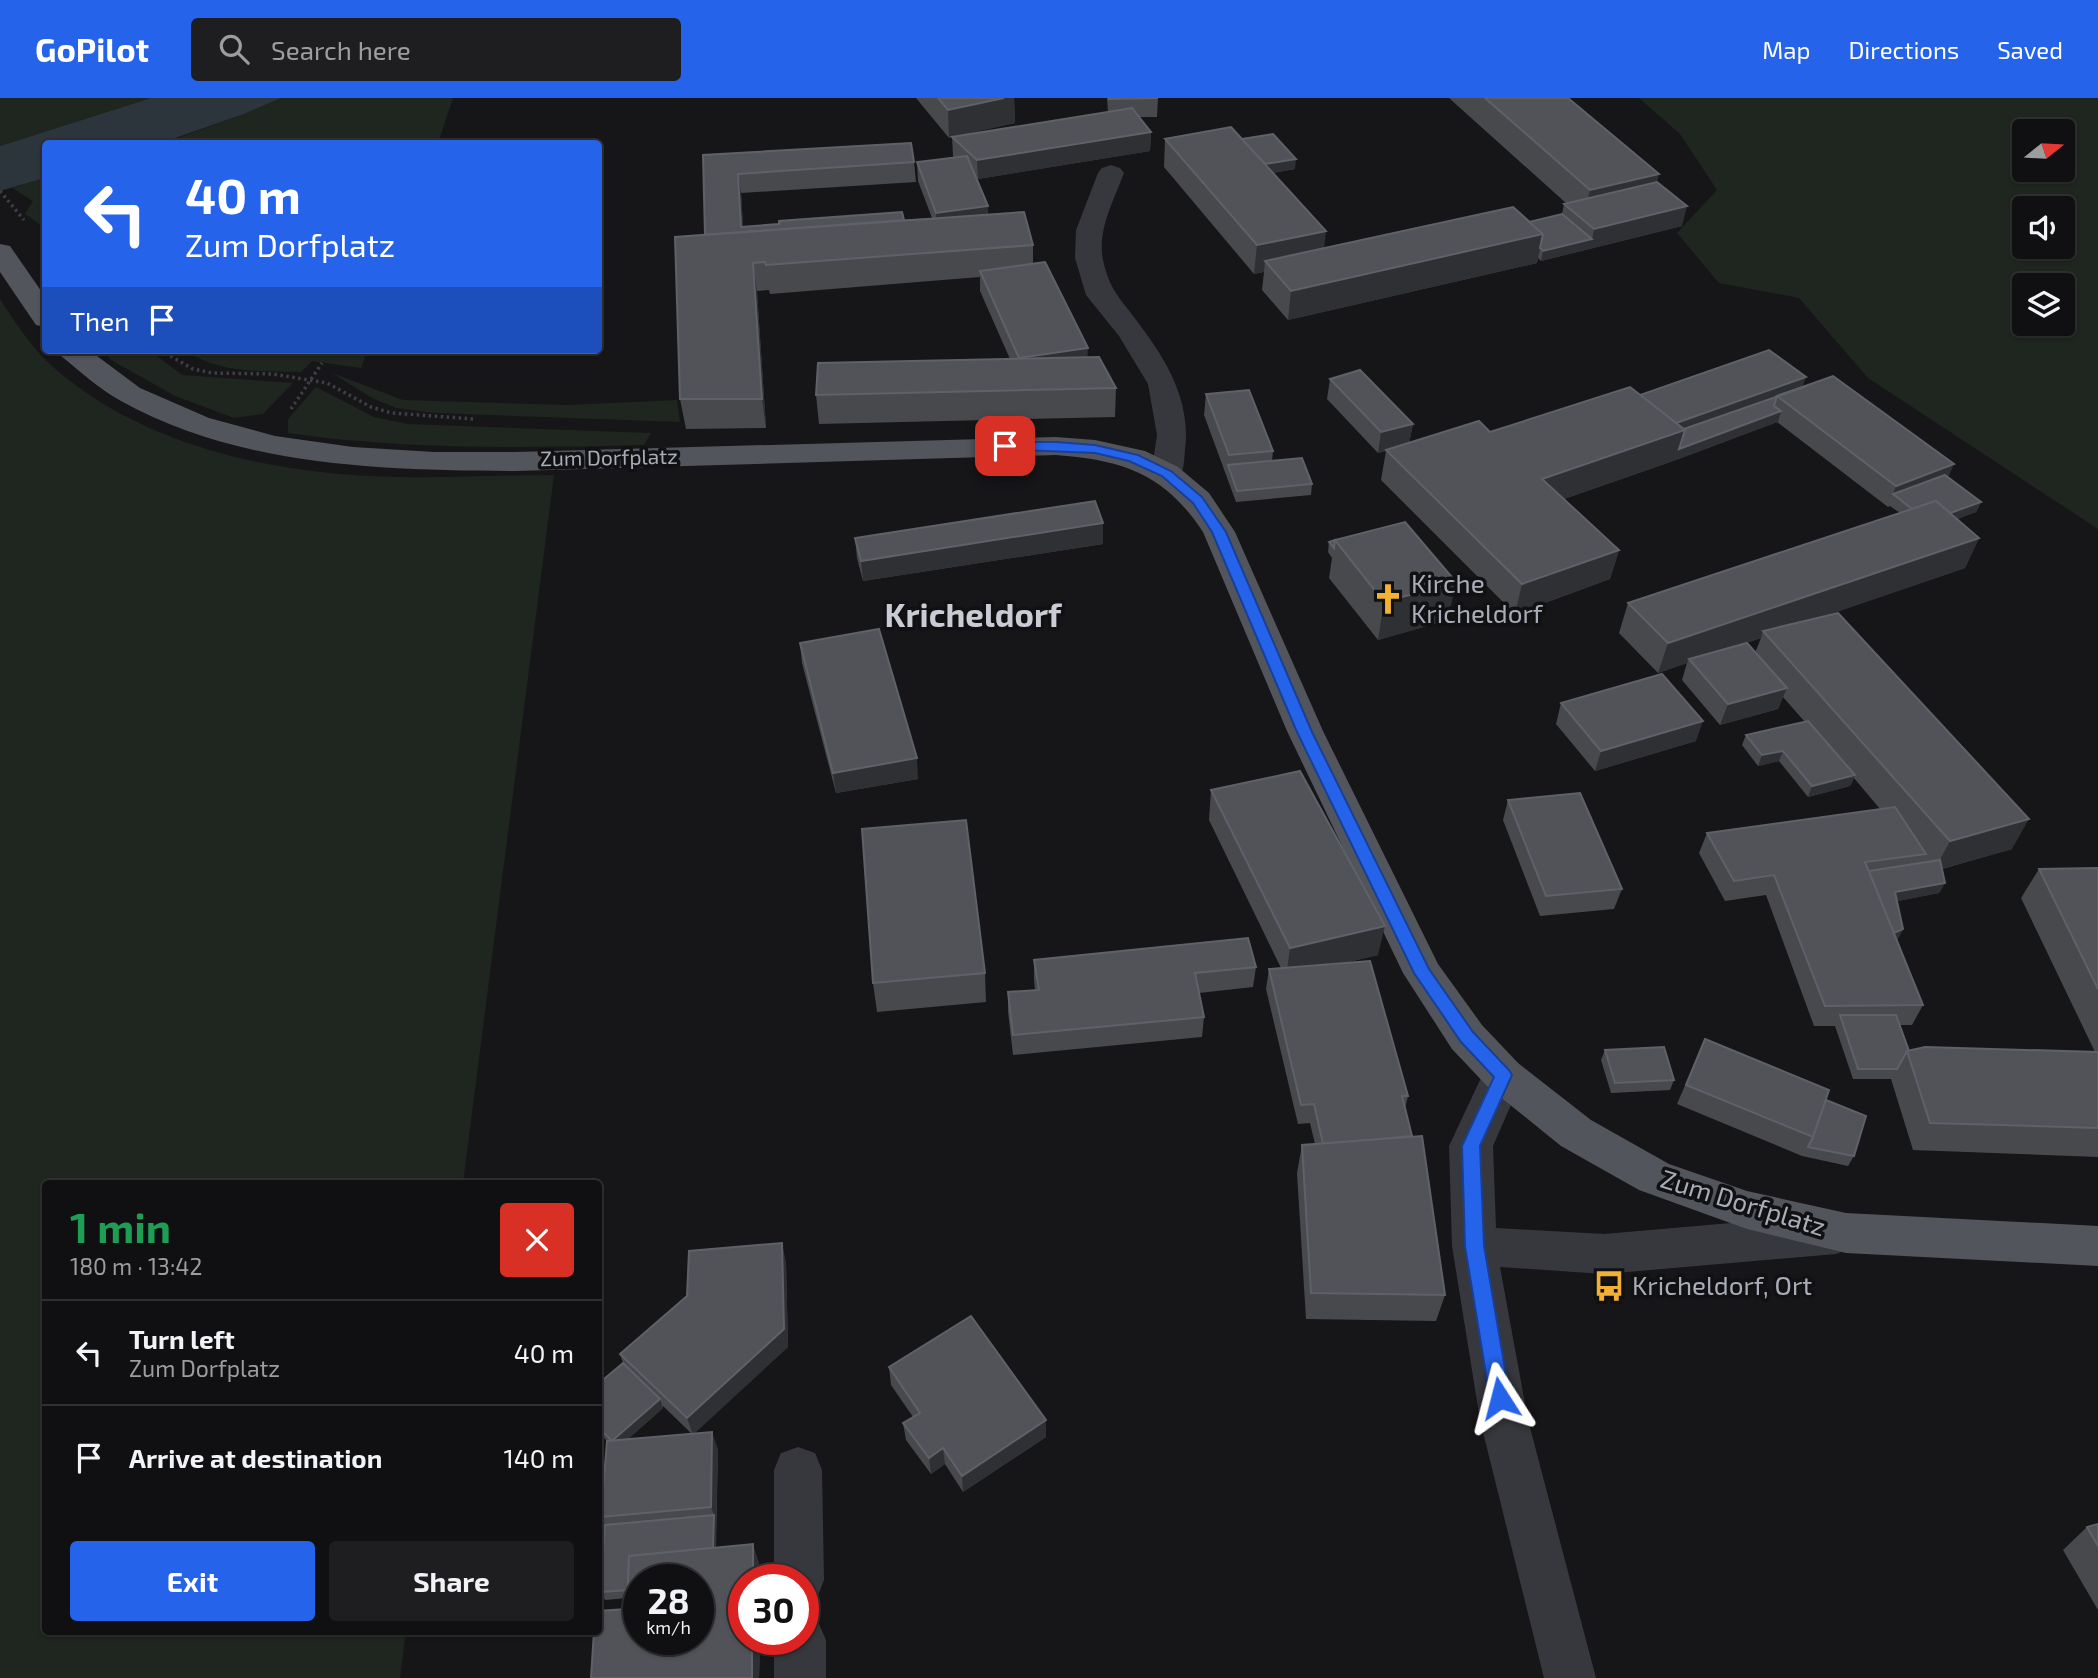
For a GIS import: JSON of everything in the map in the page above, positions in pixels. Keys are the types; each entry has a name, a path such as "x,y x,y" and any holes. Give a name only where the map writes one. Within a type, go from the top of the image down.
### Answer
{"main road":[{"path":"0,252 42,313"},
{"name":"Zum Dorfplatz","path":"76,354 114,385 161,411 226,433 264,442 365,457 449,461 562,460 1056,446 1095,449 1134,458 1167,474 1198,500 1219,532 1305,732 1423,973 1467,1037 1503,1075 1576,1133 1654,1177 1748,1210 1846,1233 2098,1246"}],"street":[{"path":"1111,173 1089,230 1088,258 1100,295 1131,332 1163,384 1172,435 1167,474"},
{"path":"1503,1075 1471,1146 1474,1246 1503,1420 1570,1678"},
{"name":"Zum Dorfplatz","path":"1474,1246 1604,1254 1846,1233"},
{"path":"798,1469 799,1564"},
{"path":"800,1655 800,1678"}],"path":[{"path":"0,191 19,215"},
{"path":"167,354 193,369 212,373 273,374 327,383 371,407 392,413 486,420"},
{"path":"264,442 312,381 322,363"}],"shaded area":[{"path":"0,98 151,98 0,146"},
{"path":"151,98 281,98 170,140 42,140 42,179 0,191 0,146"},
{"path":"281,98 453,98 439,140 172,140"},
{"path":"1639,98 2098,98 2098,529 1868,378 1799,298 1719,283 1677,233 1717,190 1680,134"},
{"path":"42,179 42,226 25,214 33,201 12,188"},
{"path":"0,299 44,359 88,394 128,418 215,452 261,463 353,475 554,475 463,1180 42,1180 42,1635 405,1635 400,1678 0,1678"},
{"path":"106,354 154,354 182,375 293,383 263,414 234,418 175,396 111,360"},
{"path":"191,354 366,354 361,368 312,361 301,372 241,370"},
{"path":"332,373 403,400 568,405 677,400 680,422 435,413 396,408 372,398"},
{"path":"316,387 374,417 407,424 651,433 644,445 510,447 421,445 288,433 288,419"}],"building":[{"path":"938,98 1004,98 948,110"},
{"path":"1485,98 1568,98 1659,174 1590,190"},
{"path":"1132,108 1151,132 977,160 952,137"},
{"path":"1231,127 1326,231 1257,245 1165,139"},
{"path":"1273,134 1296,159 1265,164 1242,139"},
{"path":"911,143 914,162 738,174 741,227 779,224 779,221 902,212 904,220 705,235 703,155"},
{"path":"967,156 988,206 936,213 917,162"},
{"path":"1657,182 1687,206 1594,229 1564,204"},
{"path":"1513,207 1543,234 1291,291 1265,261"},
{"path":"1024,212 1033,245 766,265 765,262 753,263 762,399 680,399 675,237"},
{"path":"1562,214 1592,239 1543,251 1540,248 1543,234 1529,222"},
{"path":"1045,262 1088,348 1019,358 980,271"},
{"path":"1769,350 1806,377 1676,423 1640,395"},
{"path":"1099,357 1116,388 816,395 818,363"},
{"path":"1360,370 1413,424 1381,432 1330,379"},
{"path":"1833,376 1954,464 1896,486 1777,396"},
{"path":"1630,387 1685,430 1542,479 1619,550 1522,584 1386,450 1479,421 1490,432"},
{"path":"1249,390 1273,451 1229,455 1206,394"},
{"path":"1777,397 1774,406 1781,411 1679,449 1684,429"},
{"path":"1302,458 1312,484 1237,491 1228,465"},
{"path":"1945,475 1981,502 1950,513 1936,501 1912,509 1893,494"},
{"path":"1095,501 1103,523 861,561 855,538"},
{"path":"1936,501 1979,538 1668,643 1628,603"},
{"path":"1405,522 1456,582 1384,602 1335,540"},
{"path":"1838,613 2029,819 1950,841 1763,631"},
{"path":"879,629 917,758 833,773 800,643"},
{"path":"1747,643 1787,688 1728,704 1689,659"},
{"path":"1662,674 1703,721 1601,751 1561,703"},
{"path":"1808,721 1855,775 1812,786 1783,751 1762,755 1746,735"},
{"path":"1300,771 1385,926 1290,948 1211,790"},
{"path":"1580,793 1622,889 1546,896 1508,800"},
{"path":"1895,807 1926,854 1865,862 1923,1005 1825,1006 1774,875 1734,881 1707,833"},
{"path":"966,820 985,973 873,983 862,829"},
{"path":"1940,860 1945,883 1895,892 1903,929 1894,933 1869,871"},
{"path":"2098,868 2098,989 2039,869"},
{"path":"1248,938 1256,967 1195,973 1204,1017 1013,1035 1008,992 1039,990 1034,960"},
{"path":"1370,961 1408,1096 1402,1096 1412,1136 1323,1144 1314,1104 1301,1105 1269,969"},
{"path":"1840,1015 1896,1015 1909,1051 1897,1069 1858,1069"},
{"path":"1705,1039 1829,1090 1813,1137 1686,1085"},
{"path":"1664,1047 1674,1080 1615,1083 1605,1050"},
{"path":"1925,1047 2098,1052 2098,1128 1930,1123 1907,1051"},
{"path":"1826,1100 1866,1116 1854,1156 1808,1147"},
{"path":"1422,1136 1445,1295 1311,1293 1302,1145"},
{"path":"782,1243 784,1329 687,1418 620,1354 687,1296 689,1251"},
{"path":"971,1316 1046,1420 962,1476 943,1448 929,1458 903,1423 920,1413 889,1367"},
{"path":"623,1363 660,1399 612,1441 602,1431 602,1381"},
{"path":"712,1432 711,1507 602,1517 607,1441"},
{"path":"714,1515 713,1548 629,1556 629,1564 623,1564 623,1590 602,1592 605,1525"},
{"path":"2098,1524 2098,1546 2087,1527"},
{"path":"753,1544 753,1564 728,1564 728,1655 752,1655 752,1678 591,1678 594,1635 602,1635 602,1611 623,1609 623,1655 714,1655 714,1564 629,1564 629,1556"}],"place":[{"name":"Kirche Kricheldorf","path":"1388,599"},
{"name":"Kricheldorf, Ort","path":"1609,1286"}],"district":[{"name":"Kricheldorf","path":"973,615"}],"route":[{"path":"1005,446 1095,449 1134,458 1167,474 1198,500 1219,532 1305,732 1423,973 1467,1037 1503,1075 1471,1146 1474,1246 1500,1398"}]}
